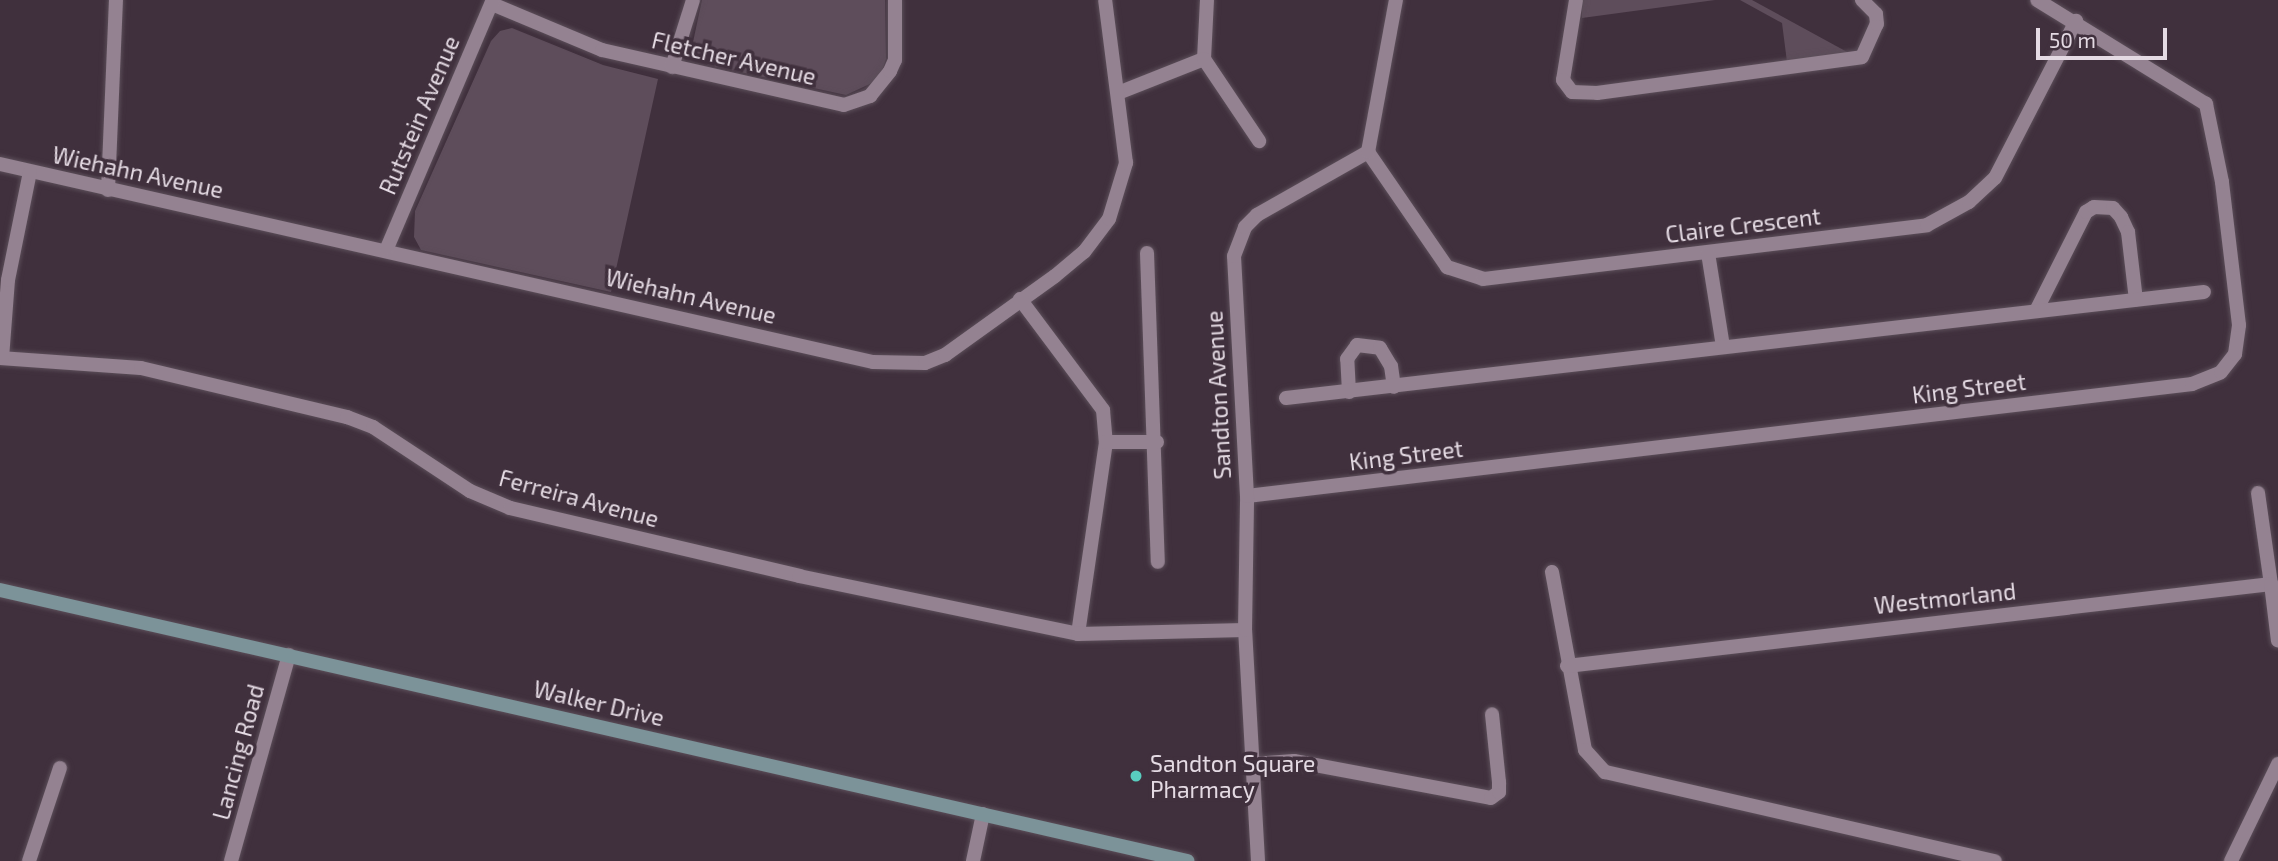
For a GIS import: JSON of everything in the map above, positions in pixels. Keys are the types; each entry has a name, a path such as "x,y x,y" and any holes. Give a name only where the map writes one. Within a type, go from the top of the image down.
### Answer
{"street":[{"path":"107,190 116,0"},
{"path":"672,67 693,0"},
{"name":"Fletcher Avenue","path":"493,2 602,50 817,101 858,103 878,89 895,60 895,0"},
{"name":"Wiehahn Avenue","path":"0,164 107,190 387,248 873,362 903,366 945,355 1084,252 1109,219 1126,163 1105,0"},
{"path":"1207,0 1205,59 1259,141"},
{"path":"1367,152 1395,0"},
{"path":"1576,0 1563,80 1572,92 1597,93 1862,57 1877,23 1876,13 1862,0"},
{"name":"King Street","path":"1247,496 2192,384 2221,372 2235,354 2239,325 2209,109 2201,99 2076,21 2037,0"},
{"name":"Rutstein Avenue","path":"387,248 493,2"},
{"name":"Claire Crescent","path":"1367,152 1431,247 1447,267 1465,275 1502,278 1927,225 1958,209 1995,178 2076,21"},
{"path":"1118,93 1205,59"},
{"name":"Sandton Avenue","path":"1258,861 1245,630 1247,496 1234,275 1237,243 1257,215 1367,152"},
{"path":"1,358 14,245 30,172"},
{"path":"2036,311 2086,212 2094,207 2113,208 2121,217 2127,232 2136,300"},
{"path":"1147,253 1157,442 1158,562"},
{"path":"1708,253 1723,347"},
{"path":"1286,398 2204,292"},
{"path":"1020,299 1097,397 1106,442 1078,634"},
{"path":"1349,392 1347,359 1357,345 1380,348 1391,366 1394,387"},
{"name":"Ferreira Avenue","path":"1,358 141,368 304,405 373,427 470,491 510,508 799,576 1078,634 1245,630"},
{"path":"1106,442 1157,442"},
{"path":"2258,493 2278,641"},
{"path":"1552,572 1567,666 1585,750 1605,772 1617,778 1995,861"},
{"name":"Westmorland","path":"1567,666 2271,584"},
{"name":"Walker Drive","path":"0,590 1187,861"},
{"name":"Lancing Road","path":"231,861 289,655"},
{"path":"1253,764 1294,761 1491,798 1499,792 1492,714"},
{"path":"2231,861 2278,764"},
{"path":"29,861 60,768"},
{"path":"973,861 983,814"}],"shaded area":[{"path":"702,0 885,0 886,59 882,71 874,82 846,95 708,65 695,51 693,42"},
{"path":"1582,0 1715,0 1582,18"},
{"path":"1740,0 1752,0 1849,53 1787,62 1782,23"},
{"path":"512,28 603,65 658,79 611,292 421,250 414,237 415,211 491,41 500,31"}],"place":[{"name":"Sandton Square Pharmacy","path":"1136,776"}]}
